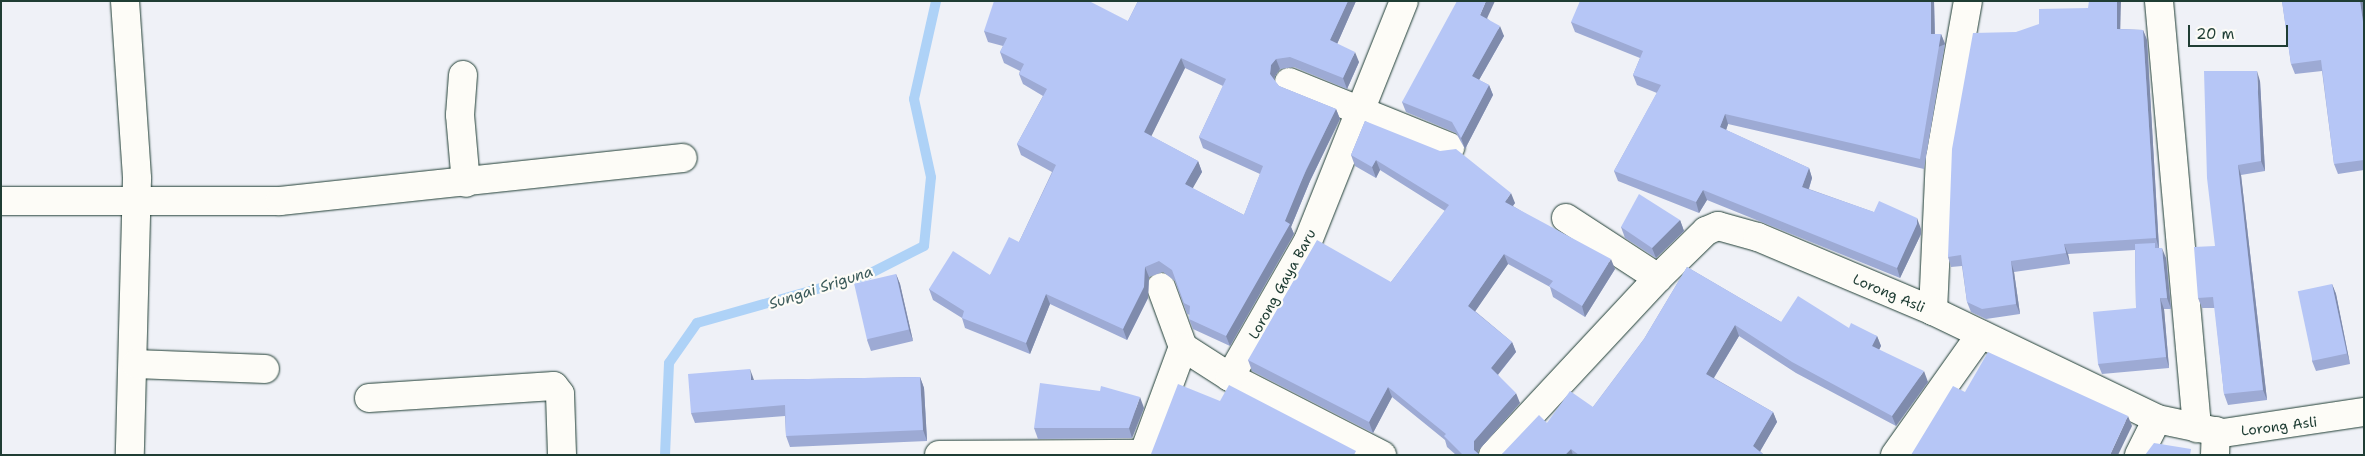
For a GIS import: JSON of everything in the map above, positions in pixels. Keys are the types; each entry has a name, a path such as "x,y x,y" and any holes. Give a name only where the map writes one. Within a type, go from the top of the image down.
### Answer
{"street":[{"path":"125,1 138,202 136,364 130,455"},
{"name":"Lorong Gaya Baru","path":"1230,377 1308,241 1404,1"},
{"path":"1933,311 1940,158 1968,1"},
{"path":"2160,1 2210,438"},
{"path":"464,75 460,115 466,183"},
{"path":"1289,82 1362,109 1450,147"},
{"path":"1,201 280,201 466,183 683,158"},
{"path":"1566,218 1658,278"},
{"name":"Lorong Asli","path":"1493,455 1658,278 1706,232 1718,226 1758,237 1933,311 2157,419 2210,438 2317,422 2364,412"},
{"path":"1161,287 1182,347 1230,377 1382,455"},
{"path":"1895,455 1980,334"},
{"path":"939,455 1143,455 1182,347"},
{"path":"136,364 265,369"},
{"path":"369,398 554,386 560,394 562,455"},
{"path":"2139,455 2157,419"}],"building":[{"path":"994,1 1089,1 1128,21 1138,1 1348,1 1330,40 1355,52 1343,78 1290,57 1276,59 1271,65 1270,74 1279,86 1336,109 1306,170 1285,221 1290,224 1226,336 1189,319 1190,306 1184,303 1172,270 1159,261 1145,267 1144,287 1123,329 1046,294 1026,343 962,318 964,311 929,289 953,251 990,275 1009,237 1019,242 1056,165 1017,144 1047,89 1019,74 1024,64 1000,52 1007,38 984,31","holes":["1181,58 1226,79 1199,137 1263,166 1244,215 1185,184 1198,161 1144,132"]},
{"path":"1457,1 1486,1 1480,15 1500,26 1472,76 1489,85 1461,138 1452,122 1402,102"},
{"path":"1580,1 1931,1 1931,34 1941,34 1920,159 1725,114 1720,127 1809,168 1802,187 1874,212 1879,201 1917,218 1917,224 1897,268 1703,190 1696,202 1614,171 1661,85 1633,75 1643,51 1571,22"},
{"path":"2089,1 2117,1 2117,29 2143,30 2156,238 2064,244 2066,253 2011,261 2016,304 1982,309 1967,302 1961,255 1948,257 1952,149 1973,33 2016,32 2039,24 2039,9 2088,8"},
{"path":"2282,1 2360,1 2364,29 2364,160 2334,164 2321,60 2291,64"},
{"path":"2204,71 2257,71 2261,161 2238,165 2263,390 2224,394 2213,297 2198,298 2194,247 2215,246 2207,178"},
{"path":"1365,121 1440,151 1456,149 1511,193 1505,202 1611,259 1582,306 1549,286 1553,281 1504,254 1468,306 1512,342 1491,368 1516,393 1474,441 1474,450 1480,455 1463,455 1444,436 1446,434 1388,387 1369,422 1248,360 1317,240 1391,282 1449,205 1376,160 1372,167 1351,155"},
{"path":"1639,194 1680,220 1652,248 1621,227"},
{"path":"2155,243 2155,248 2162,248 2167,298 2160,298 2166,357 2098,364 2093,312 2136,308 2135,244"},
{"path":"1687,267 1781,322 1798,296 1849,328 1851,323 1877,336 1872,346 1924,371 1892,416 1792,362 1735,325 1706,374 1773,412 1753,446 1764,455 1579,455 1571,449 1565,455 1501,455 1539,415 1547,423 1570,391 1593,407 1644,339"},
{"path":"896,274 909,330 867,339 854,284"},
{"path":"2332,284 2347,353 2313,361 2298,291"},
{"path":"1988,352 2128,416 2110,455 1911,455 1953,386 1965,392"},
{"path":"750,369 751,380 920,377 923,430 786,436 785,405 691,413 688,374"},
{"path":"1040,383 1100,391 1101,386 1140,397 1129,428 1034,428"},
{"path":"1178,384 1220,401 1229,385 1356,451 1354,455 1152,455"},
{"path":"2154,443 2191,449 2190,455 2145,455"}],"waterway":[{"name":"Sungai Sriguna","path":"665,455 669,363 697,323 867,275 924,246 931,177 914,99 936,1"}]}
